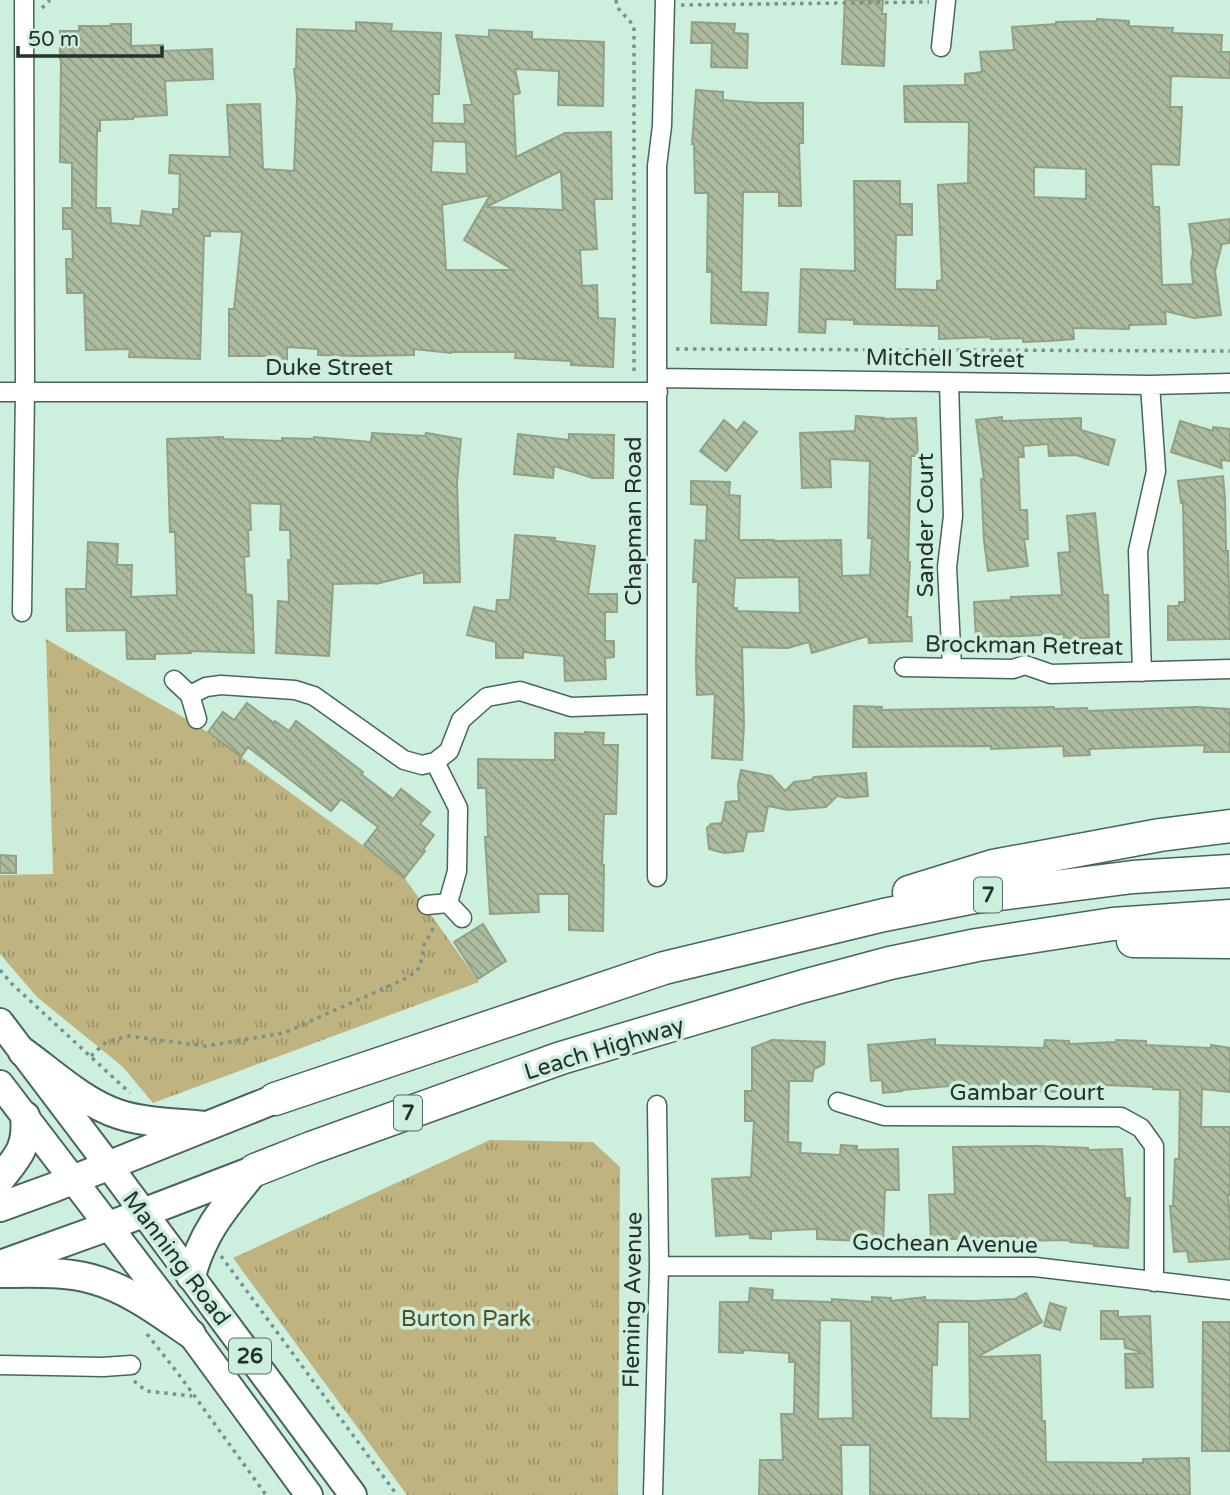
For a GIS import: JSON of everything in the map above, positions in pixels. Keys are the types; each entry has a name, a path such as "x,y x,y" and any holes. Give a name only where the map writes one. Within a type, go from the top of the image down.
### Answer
{"highway":[{"path":"664,968 993,866 1160,835 1230,826"},
{"name":"7","path":"0,1208 275,1099 664,968 884,915 969,898 1133,877 1230,871"},
{"name":"Leach Highway","path":"0,1265 144,1213 323,1143 561,1058 878,966 977,945 1113,924 1230,916"},
{"path":"977,945 1116,941 1230,942"},
{"path":"23,1052 86,1099 104,1109 126,1116 208,1126"},
{"path":"0,1179 22,1150 27,1132 25,1116"},
{"path":"191,1276 196,1255 217,1217 255,1170"},
{"path":"0,1273 58,1274 91,1278 133,1295 191,1334"}],"main road":[{"name":"Manning Road","path":"0,1022 353,1495"},
{"name":"Manning Road","path":"0,1084 191,1334 309,1495"}],"street":[{"path":"22,612 24,0"},
{"path":"941,47 946,2"},
{"name":"Chapman Road","path":"657,877 657,166 662,126 665,3"},
{"name":"Sander Court","path":"949,383 953,516 947,567 952,667"},
{"name":"Mitchell Street","path":"658,385 1230,383"},
{"name":"Duke Street","path":"0,392 633,392 658,385"},
{"name":"Brockman Retreat","path":"1142,672 1138,551 1156,471 1150,385"},
{"name":"Brockman Retreat","path":"904,667 1013,669 1025,665 1051,674 1230,669"},
{"path":"173,680 190,695 197,719"},
{"path":"190,695 206,687 222,685 295,690 314,696 404,760 422,765 435,762 449,751 461,720 487,697 520,691 571,707 657,704"},
{"path":"435,762 458,808 457,872 448,903"},
{"path":"427,905 448,903"},
{"path":"448,903 462,918"},
{"name":"Gambar Court","path":"838,1102 884,1116 1121,1117 1141,1128 1154,1146 1154,1282"},
{"name":"Fleming Avenue","path":"653,1495 659,1266 657,1105"},
{"name":"Gochean Avenue","path":"659,1266 1035,1267 1230,1290"},
{"path":"0,1365 127,1365"}],"path":[{"path":"41,9 50,0"},
{"path":"617,0 618,7 634,26 633,392"},
{"path":"665,3 946,2"},
{"path":"658,349 1230,351"},
{"path":"91,1056 106,1042 128,1036 206,1046 284,1033 409,977 420,967 424,945 448,903"},
{"path":"0,970 130,1093 126,1116"},
{"path":"205,1237 218,1245 221,1257 397,1495"},
{"path":"146,1334 266,1495"},
{"path":"127,1365 128,1376 146,1391 194,1396"}],"green space":[{"path":"46,639 197,725 401,873 479,982 153,1103 123,1067 37,997 0,954 0,875 53,874"},
{"name":"Burton Park","path":"490,1140 593,1142 620,1167 618,1495 407,1495 233,1258"}],"building":[{"path":"845,0 883,0 882,14 886,14 884,66 842,64"},
{"path":"1129,21 1129,26 1173,28 1172,33 1222,35 1221,52 1230,52 1230,78 1171,76 1170,107 1182,107 1179,165 1151,164 1153,207 1159,207 1162,285 1193,284 1193,252 1189,224 1230,219 1230,243 1222,244 1215,271 1221,315 1194,318 1165,311 1166,324 1129,325 1129,329 1073,328 1074,339 1048,341 1023,342 1023,338 991,337 939,339 939,326 854,324 854,320 826,319 825,333 799,332 801,269 855,271 854,181 900,181 900,204 912,204 912,235 896,235 895,289 937,290 937,281 942,280 938,185 968,183 969,122 905,122 904,86 965,85 965,74 982,72 980,52 1014,50 1012,27","holes":["1034,167 1086,169 1086,199 1034,197"]},
{"path":"356,22 392,24 391,31 441,33 439,94 433,94 432,123 465,124 464,105 472,105 456,35 489,37 489,30 532,32 532,39 604,42 603,106 558,105 559,71 515,69 520,93 513,95 516,157 565,133 611,132 612,199 594,199 597,249 580,250 582,286 597,285 598,318 615,319 613,367 571,365 571,361 515,358 516,352 451,353 414,349 414,355 358,356 318,355 318,349 287,347 287,360 268,359 268,356 229,356 229,309 234,309 242,232 210,231 210,236 204,236 200,359 129,357 130,349 86,350 84,293 67,293 66,259 73,259 72,229 63,229 63,208 72,208 72,163 60,162 60,31 79,31 79,26 131,24 131,46 163,45 163,51 212,49 213,79 165,81 167,115 100,120 100,131 97,131 96,208 110,208 111,223 140,226 142,211 173,215 173,209 179,209 180,174 169,173 170,155 230,157 227,105 260,104 263,169 294,171 297,97 294,69 297,29 356,31","holes":["433,141 466,142 467,174 431,172","561,171 563,210 486,207","490,195 464,240 513,270 446,270 442,205"]},
{"path":"692,22 735,24 734,33 748,34 747,68 711,67 712,43 691,43"},
{"path":"696,90 723,92 723,100 803,103 803,143 799,143 801,206 779,206 779,192 743,192 741,292 768,293 766,325 711,323 712,272 707,272 708,193 695,193 692,144"},
{"path":"856,416 916,418 918,456 911,456 907,617 911,617 912,641 869,643 868,636 812,653 809,642 788,648 742,647 742,760 712,758 715,694 697,695 698,582 693,582 695,540 706,541 707,505 691,504 691,481 730,482 729,495 740,496 739,540 841,540 842,576 870,575 870,461 830,459 831,487 802,488 800,433 855,431","holes":["799,577 800,613 737,611 737,608 733,608 735,578"]},
{"path":"1002,417 1002,421 1081,418 1081,430 1115,440 1108,465 1076,455 1049,456 1048,444 1023,446 1024,457 1018,457 1020,510 1027,510 1028,539 1024,539 1028,566 988,571 981,479 984,479 976,420"},
{"path":"724,420 737,431 744,422 757,432 726,471 700,451"},
{"path":"1180,421 1213,431 1213,427 1230,429 1230,461 1221,460 1222,468 1171,452"},
{"path":"372,433 425,436 426,433 461,439 457,482 460,582 424,583 424,572 376,584 333,584 329,656 276,653 278,601 289,602 290,530 280,530 281,504 250,503 249,556 244,557 246,594 252,595 254,653 191,651 155,654 155,659 127,659 126,630 67,631 66,589 86,589 88,542 118,544 117,565 132,565 131,597 177,595 175,532 170,532 167,439 223,437 282,441 282,438 314,437 371,442"},
{"path":"518,434 569,440 569,434 614,435 613,478 593,478 554,466 553,478 514,474"},
{"path":"1223,476 1230,639 1168,640 1168,606 1179,606 1179,602 1185,602 1183,503 1178,481"},
{"path":"1095,513 1103,595 1108,595 1109,637 1064,639 1064,634 976,638 974,602 1062,595 1058,553 1070,552 1067,516"},
{"path":"515,535 555,538 554,541 595,546 588,594 617,594 617,612 605,612 605,641 614,641 614,657 605,658 606,679 565,681 564,656 523,652 523,658 496,658 496,642 467,635 474,607 496,612 497,600 510,600"},
{"path":"247,703 289,731 296,721 363,772 361,774 393,799 401,789 430,812 420,824 434,835 404,878 364,845 378,827 341,799 331,811 248,747 241,757 208,732 223,712 234,720"},
{"path":"854,706 882,707 881,710 1054,707 1087,708 1088,711 1196,707 1230,709 1230,752 1204,752 1205,745 1089,749 1090,755 1064,756 1063,746 991,749 991,746 853,747"},
{"path":"555,733 604,733 603,745 618,745 616,814 604,814 603,931 569,930 569,894 538,894 539,912 490,914 485,837 488,837 486,788 478,788 478,759 555,760"},
{"path":"741,770 771,776 785,791 794,782 811,780 814,777 866,773 868,796 837,796 826,807 788,810 768,806 763,831 747,832 743,851 724,853 709,849 707,828 711,824 722,823 726,802 739,801"},
{"path":"0,855 16,856 16,873 0,873"},
{"path":"483,924 506,961 478,979 454,942"},
{"path":"935,1039 935,1045 1044,1048 1045,1040 1069,1041 1069,1044 1116,1040 1146,1041 1146,1045 1211,1048 1211,1045 1230,1048 1230,1092 1202,1089 1201,1127 1230,1127 1230,1259 1189,1262 1187,1251 1174,1252 1170,1206 1173,1206 1175,1159 1179,1159 1180,1090 1106,1085 1067,1089 1067,1092 950,1086 883,1093 882,1080 871,1081 868,1045"},
{"path":"772,1040 825,1042 824,1064 814,1069 812,1081 789,1081 788,1142 801,1143 800,1153 840,1155 841,1145 857,1146 857,1150 898,1149 899,1190 885,1190 883,1242 817,1239 817,1229 771,1231 771,1239 750,1238 750,1234 716,1236 712,1179 751,1177 754,1121 745,1121 745,1091 752,1091 752,1048"},
{"path":"1037,1146 1088,1150 1122,1149 1125,1198 1130,1198 1128,1248 1094,1246 1095,1244 1070,1240 1014,1241 1013,1236 931,1240 929,1195 955,1194 953,1147"},
{"path":"750,1288 773,1290 772,1300 832,1302 832,1299 872,1302 872,1297 891,1298 891,1301 925,1297 925,1300 974,1301 1015,1299 1026,1293 1042,1322 977,1357 1040,1355 1046,1462 1143,1463 1143,1459 1189,1458 1190,1495 870,1495 870,1445 841,1445 842,1495 759,1495 760,1460 783,1460 781,1414 794,1414 795,1362 789,1362 789,1353 743,1350 743,1353 719,1352 720,1302 749,1302","holes":["820,1320 851,1321 853,1418 818,1419","938,1322 969,1322 970,1419 931,1418 932,1365 937,1365"]},
{"path":"1050,1303 1066,1308 1060,1330 1044,1326"},
{"path":"1101,1311 1118,1311 1118,1317 1150,1316 1153,1387 1126,1388 1125,1354 1145,1353 1125,1348 1124,1339 1101,1339"},
{"path":"1203,1322 1230,1322 1230,1451 1202,1451"}]}
